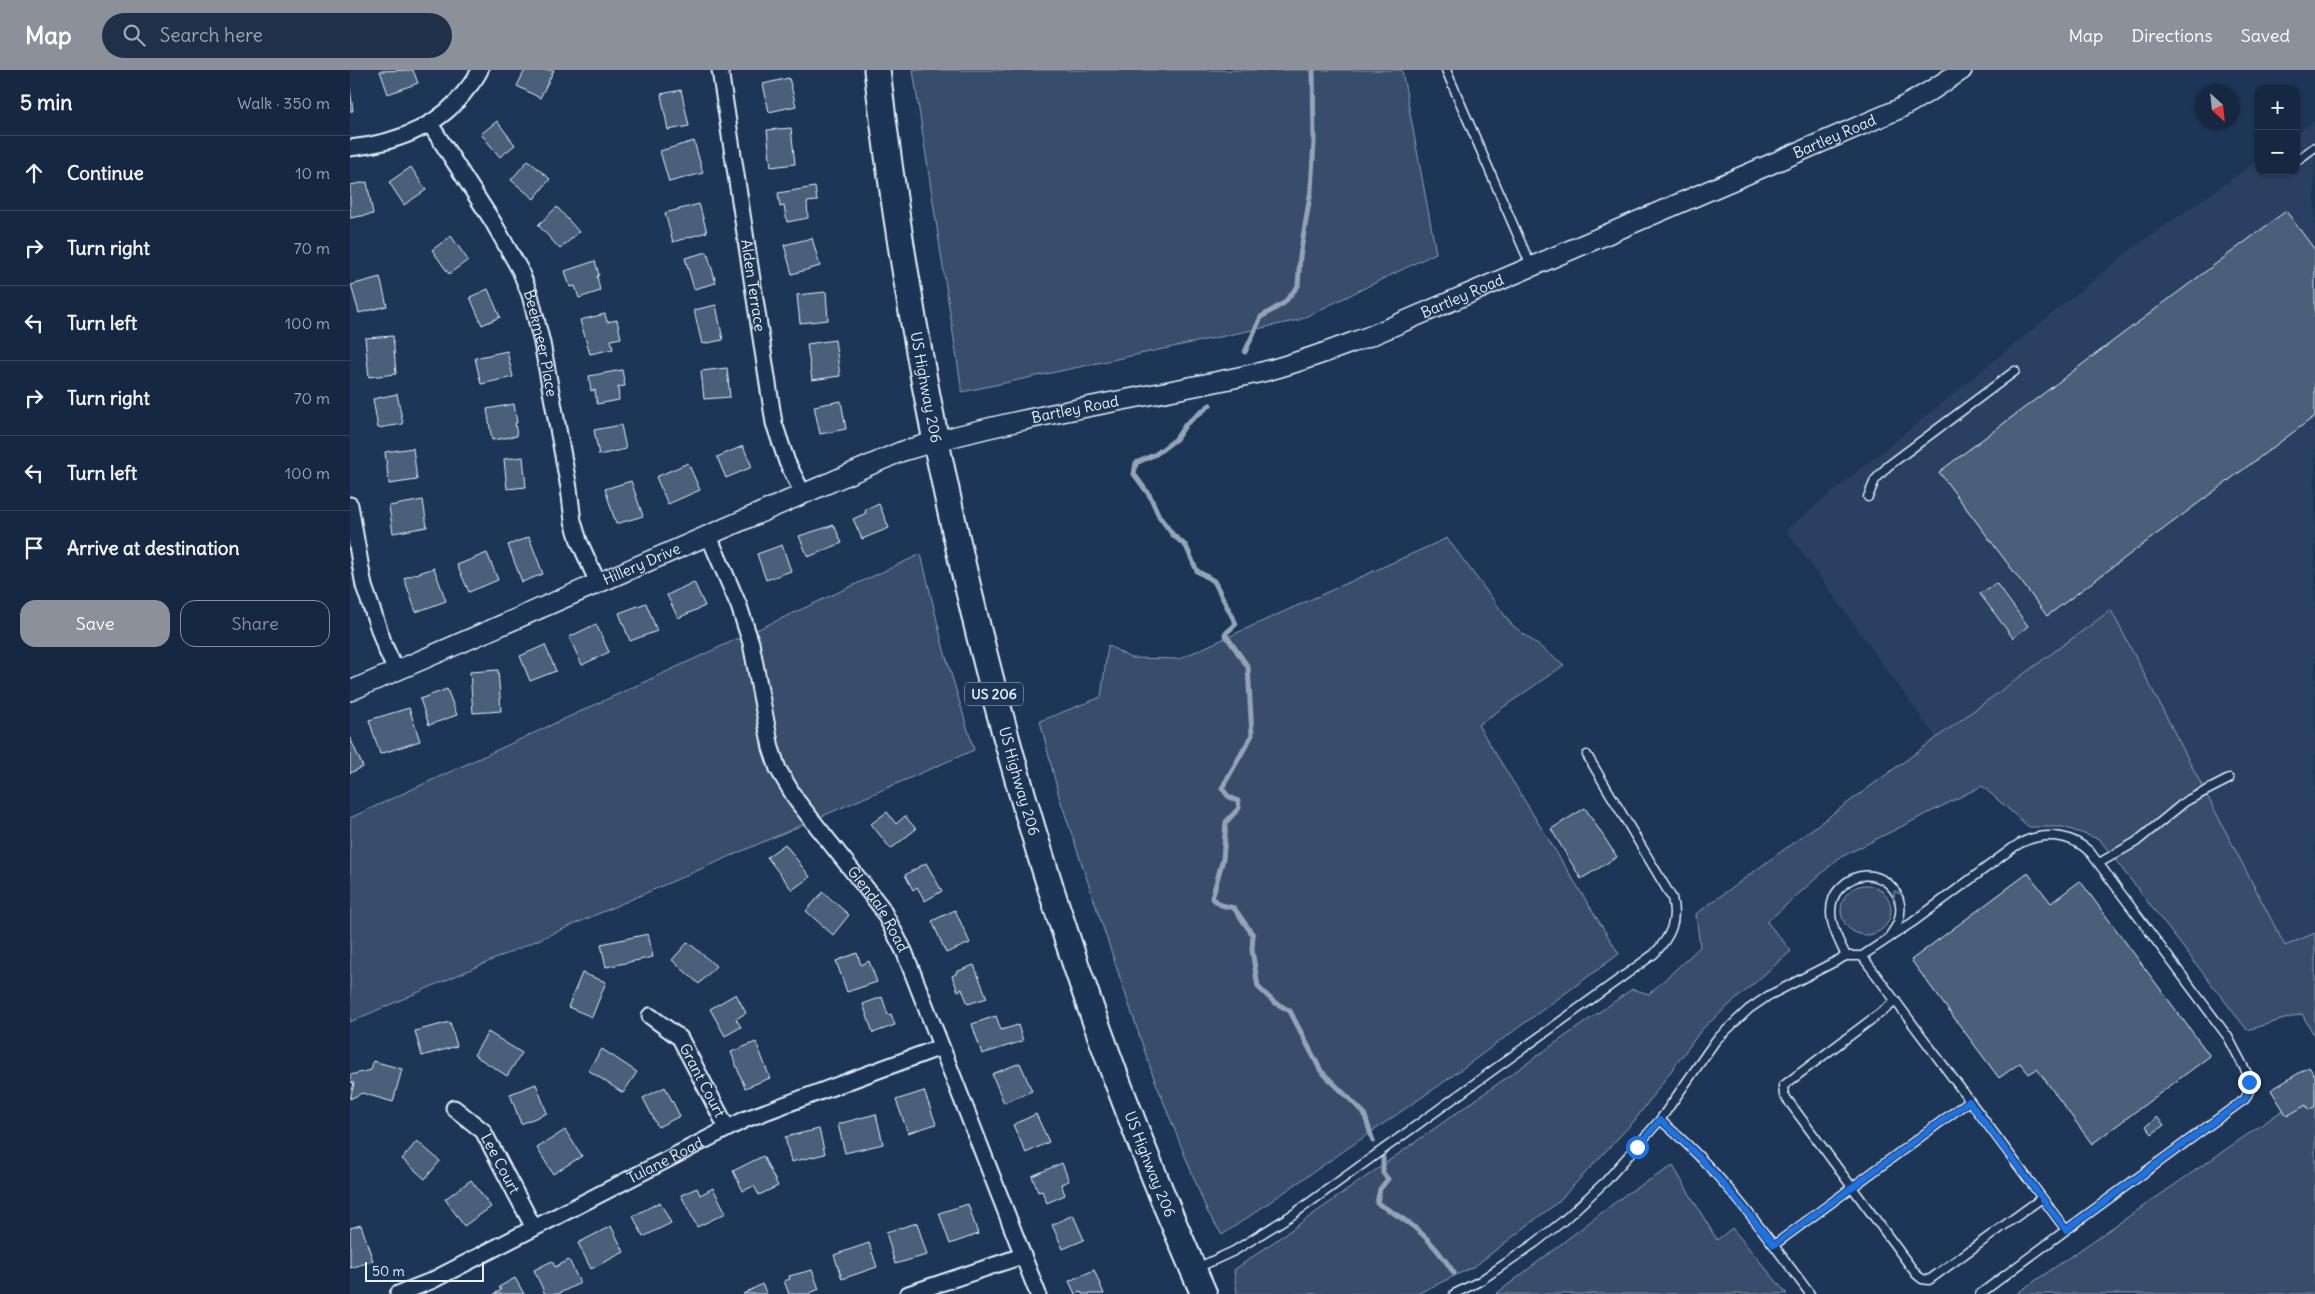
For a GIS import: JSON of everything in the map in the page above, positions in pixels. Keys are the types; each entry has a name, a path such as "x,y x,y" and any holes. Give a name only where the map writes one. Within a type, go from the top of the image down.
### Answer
{"highway":[{"name":"US Highway 206","path":"877,70 901,252 934,441 971,603 1037,847 1080,978 1114,1072 1204,1294"}],"street":[{"path":"350,148 376,146 419,131 443,116 460,100 480,70"},
{"name":"Alden Terrace","path":"720,70 774,423 787,462 803,494"},
{"name":"Bartley Road","path":"934,441 972,431 1263,371 1290,364 1370,336 1898,109 1962,70"},
{"name":"Beekmeer Place","path":"430,124 493,222 520,270 530,295 542,343 569,488 572,521 598,583"},
{"name":"Hillery Drive","path":"350,691 708,534 900,452 934,441"},
{"path":"350,505 364,586 385,647 396,671"},
{"name":"Glendale Road","path":"708,534 739,606 751,643 771,748 778,769 797,801 881,907 904,951 1038,1294"},
{"name":"Grant Court","path":"650,1016 680,1038 727,1128"},
{"name":"Tulane Road","path":"398,1294 431,1281 727,1128 786,1103 941,1048"},
{"name":"Lee Court","path":"454,1108 482,1131 534,1228"},
{"path":"908,1294 1022,1256"}],"lane":[{"path":"1446,70 1530,266"},
{"path":"2300,158 2315,147"},
{"path":"1868,497 1875,480 1888,466 2015,371"},
{"path":"1193,1270 1234,1250 1295,1213 1654,954 1666,941 1673,928 1675,914 1672,898 1587,755"},
{"path":"2099,863 2136,842 2186,801 2230,779"},
{"path":"1454,1294 1506,1264 1563,1221 1606,1181 1660,1120 1703,1058 1740,1016 1768,996 1846,956 1862,956 1913,922 2026,840 2042,836 2066,837 2085,847 2099,863 2228,1037 2247,1072 2250,1087 2245,1099 1980,1294"},
{"path":"1846,956 1835,927 1831,907 1837,891 1852,879 1872,876 1884,880 1895,890 1900,903 1901,916 1896,927 1888,937"},
{"path":"1862,956 2066,1230"},
{"path":"1896,1000 1783,1086 1784,1095 1852,1188 1916,1274 1922,1279 1929,1280 2042,1198"},
{"path":"1774,1245 1969,1101"},
{"path":"1660,1120 1700,1158 1774,1245 1810,1294"}],"shaded area":[{"path":"913,70 1402,70 1436,253 1299,320 962,392"},
{"path":"2315,121 2315,933 2285,946 2111,611 1937,739 1786,530 2130,250 2255,163 2255,175 2300,175 2300,131"},
{"path":"1447,538 1512,625 1564,665 1478,725 1619,954 1444,1082 1222,1235 1207,1211 1152,1073 1059,796 1040,721 1101,697 1108,645 1130,658 1179,659"},
{"path":"921,554 944,650 974,750 350,1022 350,818"},
{"path":"2111,610 2285,946 2315,933 2315,1037 2302,1014 2247,1030 2099,839 2063,827 2029,827 1982,786 1839,858 1767,922 1791,951 1702,1029 1635,1120 1558,1202 1475,1266 1417,1294 1237,1294 1234,1270 1632,989 1649,994 1700,947 1696,914"},
{"path":"1866,885 1880,889 1887,896 1891,910 1887,924 1880,931 1866,935 1852,931 1845,924 1841,910 1845,896 1852,889"},
{"path":"2315,1088 2315,1294 2016,1294"},
{"path":"1673,1166 1717,1240 1732,1228 1787,1294 1496,1294 1626,1194"}],"building":[{"path":"413,70 418,83 388,94 380,71"},
{"path":"525,70 554,70 540,98 517,86"},
{"path":"789,78 796,106 769,112 763,84"},
{"path":"350,88 353,111 350,111"},
{"path":"681,90 689,126 668,130 661,94"},
{"path":"497,121 515,145 500,157 481,134"},
{"path":"791,128 795,164 771,167 767,130"},
{"path":"694,141 703,173 669,182 660,151"},
{"path":"528,160 550,179 534,199 511,180"},
{"path":"411,167 426,190 404,205 389,182"},
{"path":"367,182 373,214 350,218 350,185"},
{"path":"815,187 817,201 807,202 808,218 787,222 784,206 780,207 778,193"},
{"path":"699,204 707,232 673,242 665,213"},
{"path":"557,207 579,232 560,249 538,225"},
{"path":"2286,211 2315,250 2315,416 2047,616 1939,472"},
{"path":"451,236 468,260 449,274 432,250"},
{"path":"812,238 820,266 792,274 784,245"},
{"path":"707,252 716,283 694,289 685,258"},
{"path":"595,261 599,275 597,276 600,291 579,298 575,286 570,287 565,271"},
{"path":"380,277 387,306 359,313 351,285"},
{"path":"488,289 500,317 482,325 470,297"},
{"path":"826,292 828,320 800,323 797,295"},
{"path":"716,305 723,340 702,344 694,310"},
{"path":"605,314 607,322 617,320 621,338 611,340 613,349 590,354 580,320"},
{"path":"393,336 396,374 369,377 365,338"},
{"path":"835,340 840,376 812,380 807,344"},
{"path":"507,351 513,377 481,384 475,358"},
{"path":"727,368 730,397 704,399 701,371"},
{"path":"622,370 625,386 618,387 619,400 597,404 595,390 591,391 589,376"},
{"path":"397,394 403,424 378,428 373,399"},
{"path":"841,401 846,429 820,434 814,406"},
{"path":"514,404 517,436 492,440 487,409"},
{"path":"621,425 626,449 599,455 594,430"},
{"path":"743,446 752,467 726,478 717,457"},
{"path":"413,448 417,480 389,484 385,452"},
{"path":"523,457 526,487 507,489 504,459"},
{"path":"688,463 700,490 668,504 656,477"},
{"path":"631,481 643,516 616,524 605,489"},
{"path":"423,500 427,527 393,533 389,506"},
{"path":"879,504 889,528 862,539 853,519 866,513 865,510"},
{"path":"834,525 842,543 808,557 799,536"},
{"path":"529,537 543,574 522,582 508,545"},
{"path":"782,545 791,571 766,580 757,554"},
{"path":"487,553 498,580 469,592 457,565"},
{"path":"434,568 446,601 416,612 404,578"},
{"path":"694,582 705,606 678,618 667,595"},
{"path":"1996,583 2028,626 2013,638 1980,594"},
{"path":"646,603 657,631 630,641 619,613"},
{"path":"596,624 609,652 582,665 569,637"},
{"path":"545,645 556,671 530,681 520,656"},
{"path":"498,670 501,711 473,713 470,672"},
{"path":"447,689 457,715 429,725 420,699"},
{"path":"409,708 420,741 380,754 369,720"},
{"path":"350,738 363,767 350,773"},
{"path":"1585,808 1617,857 1581,879 1551,829"},
{"path":"887,812 896,824 905,816 916,829 891,849 871,824"},
{"path":"785,844 810,877 792,890 767,857"},
{"path":"926,863 942,891 925,901 917,887 913,890 905,875"},
{"path":"2028,873 2051,903 2080,881 2210,1056 2092,1144 2037,1069 2029,1074 2020,1063 1999,1078 1911,960"},
{"path":"823,892 849,915 833,935 806,911"},
{"path":"955,910 970,943 946,953 932,921"},
{"path":"648,934 653,957 606,967 601,944"},
{"path":"688,942 716,966 699,984 672,960"},
{"path":"857,953 861,965 869,961 877,982 847,992 836,961"},
{"path":"974,965 987,998 968,1004 962,989 958,991 952,976 956,972"},
{"path":"582,973 606,982 592,1017 568,1007"},
{"path":"736,994 746,1013 736,1019 741,1027 725,1036 710,1009"},
{"path":"882,997 888,1015 891,1014 895,1025 873,1033 863,1004"},
{"path":"996,1016 1001,1030 1018,1025 1023,1041 982,1054 972,1024"},
{"path":"450,1022 457,1046 422,1056 415,1031"},
{"path":"488,1032 522,1053 507,1076 474,1055"},
{"path":"756,1042 770,1078 745,1088 731,1052"},
{"path":"602,1049 637,1072 623,1093 588,1070"},
{"path":"373,1061 402,1069 393,1102 362,1093 350,1099 354,1083 350,1082 350,1075 371,1070"},
{"path":"1020,1063 1032,1091 1004,1103 992,1074"},
{"path":"2309,1067 2315,1076 2315,1106 2309,1110 2306,1105 2287,1116 2271,1090"},
{"path":"536,1084 547,1113 521,1124 510,1094"},
{"path":"665,1087 680,1116 658,1127 643,1098"},
{"path":"924,1091 936,1124 908,1133 896,1100"},
{"path":"876,1114 883,1144 845,1153 838,1124"},
{"path":"1036,1114 1049,1142 1026,1153 1013,1125"},
{"path":"2157,1117 2164,1125 2152,1134 2146,1126"},
{"path":"819,1129 825,1154 791,1162 785,1137"},
{"path":"565,1130 582,1156 553,1174 537,1148"},
{"path":"417,1141 440,1161 425,1179 402,1159"},
{"path":"763,1156 778,1186 759,1195 754,1186 743,1191 733,1171"},
{"path":"1062,1163 1069,1181 1061,1184 1065,1195 1047,1203 1042,1191 1038,1192 1032,1176"},
{"path":"471,1180 491,1207 464,1226 445,1199"},
{"path":"697,1188 700,1195 713,1188 726,1213 697,1227 681,1195"},
{"path":"660,1202 671,1223 643,1237 633,1216"},
{"path":"968,1204 978,1234 950,1244 939,1213"},
{"path":"1073,1215 1084,1240 1063,1249 1052,1225"},
{"path":"917,1223 927,1255 895,1264 886,1232"},
{"path":"361,1225 373,1261 350,1268 350,1228"},
{"path":"611,1226 624,1252 591,1269 578,1243"},
{"path":"869,1243 877,1267 842,1279 834,1255"},
{"path":"569,1260 580,1283 558,1294 545,1294 534,1270 552,1261 555,1267"},
{"path":"812,1270 819,1289 808,1294 789,1294 784,1281 790,1279 789,1276"},
{"path":"1094,1270 1104,1294 1082,1294 1081,1292 1075,1294 1069,1281"},
{"path":"515,1278 524,1294 494,1294 501,1290 499,1287"},
{"path":"762,1284 767,1294 743,1294"}],"waterway":[{"path":"1245,352 1261,317 1284,303 1298,286 1300,256 1311,190 1314,142 1313,70"},
{"path":"1210,405 1186,424 1176,439 1156,454 1136,463 1134,474 1150,496 1159,516 1173,535 1186,546 1197,571 1214,581 1236,624 1225,634 1248,667 1252,735 1222,788 1228,796 1238,801 1239,808 1226,822 1223,859 1212,898 1221,905 1234,908 1253,935 1252,950 1258,987 1274,1002 1290,1011 1321,1071 1364,1113 1373,1141"},
{"path":"1383,1158 1383,1173 1388,1179 1380,1189 1377,1203 1420,1232 1437,1250 1454,1273"}],"route":[{"path":"1637,1147 1660,1120 1682,1139 1730,1191 1774,1245 1969,1101 2066,1230 2245,1099 2250,1087 2249,1082"}]}
